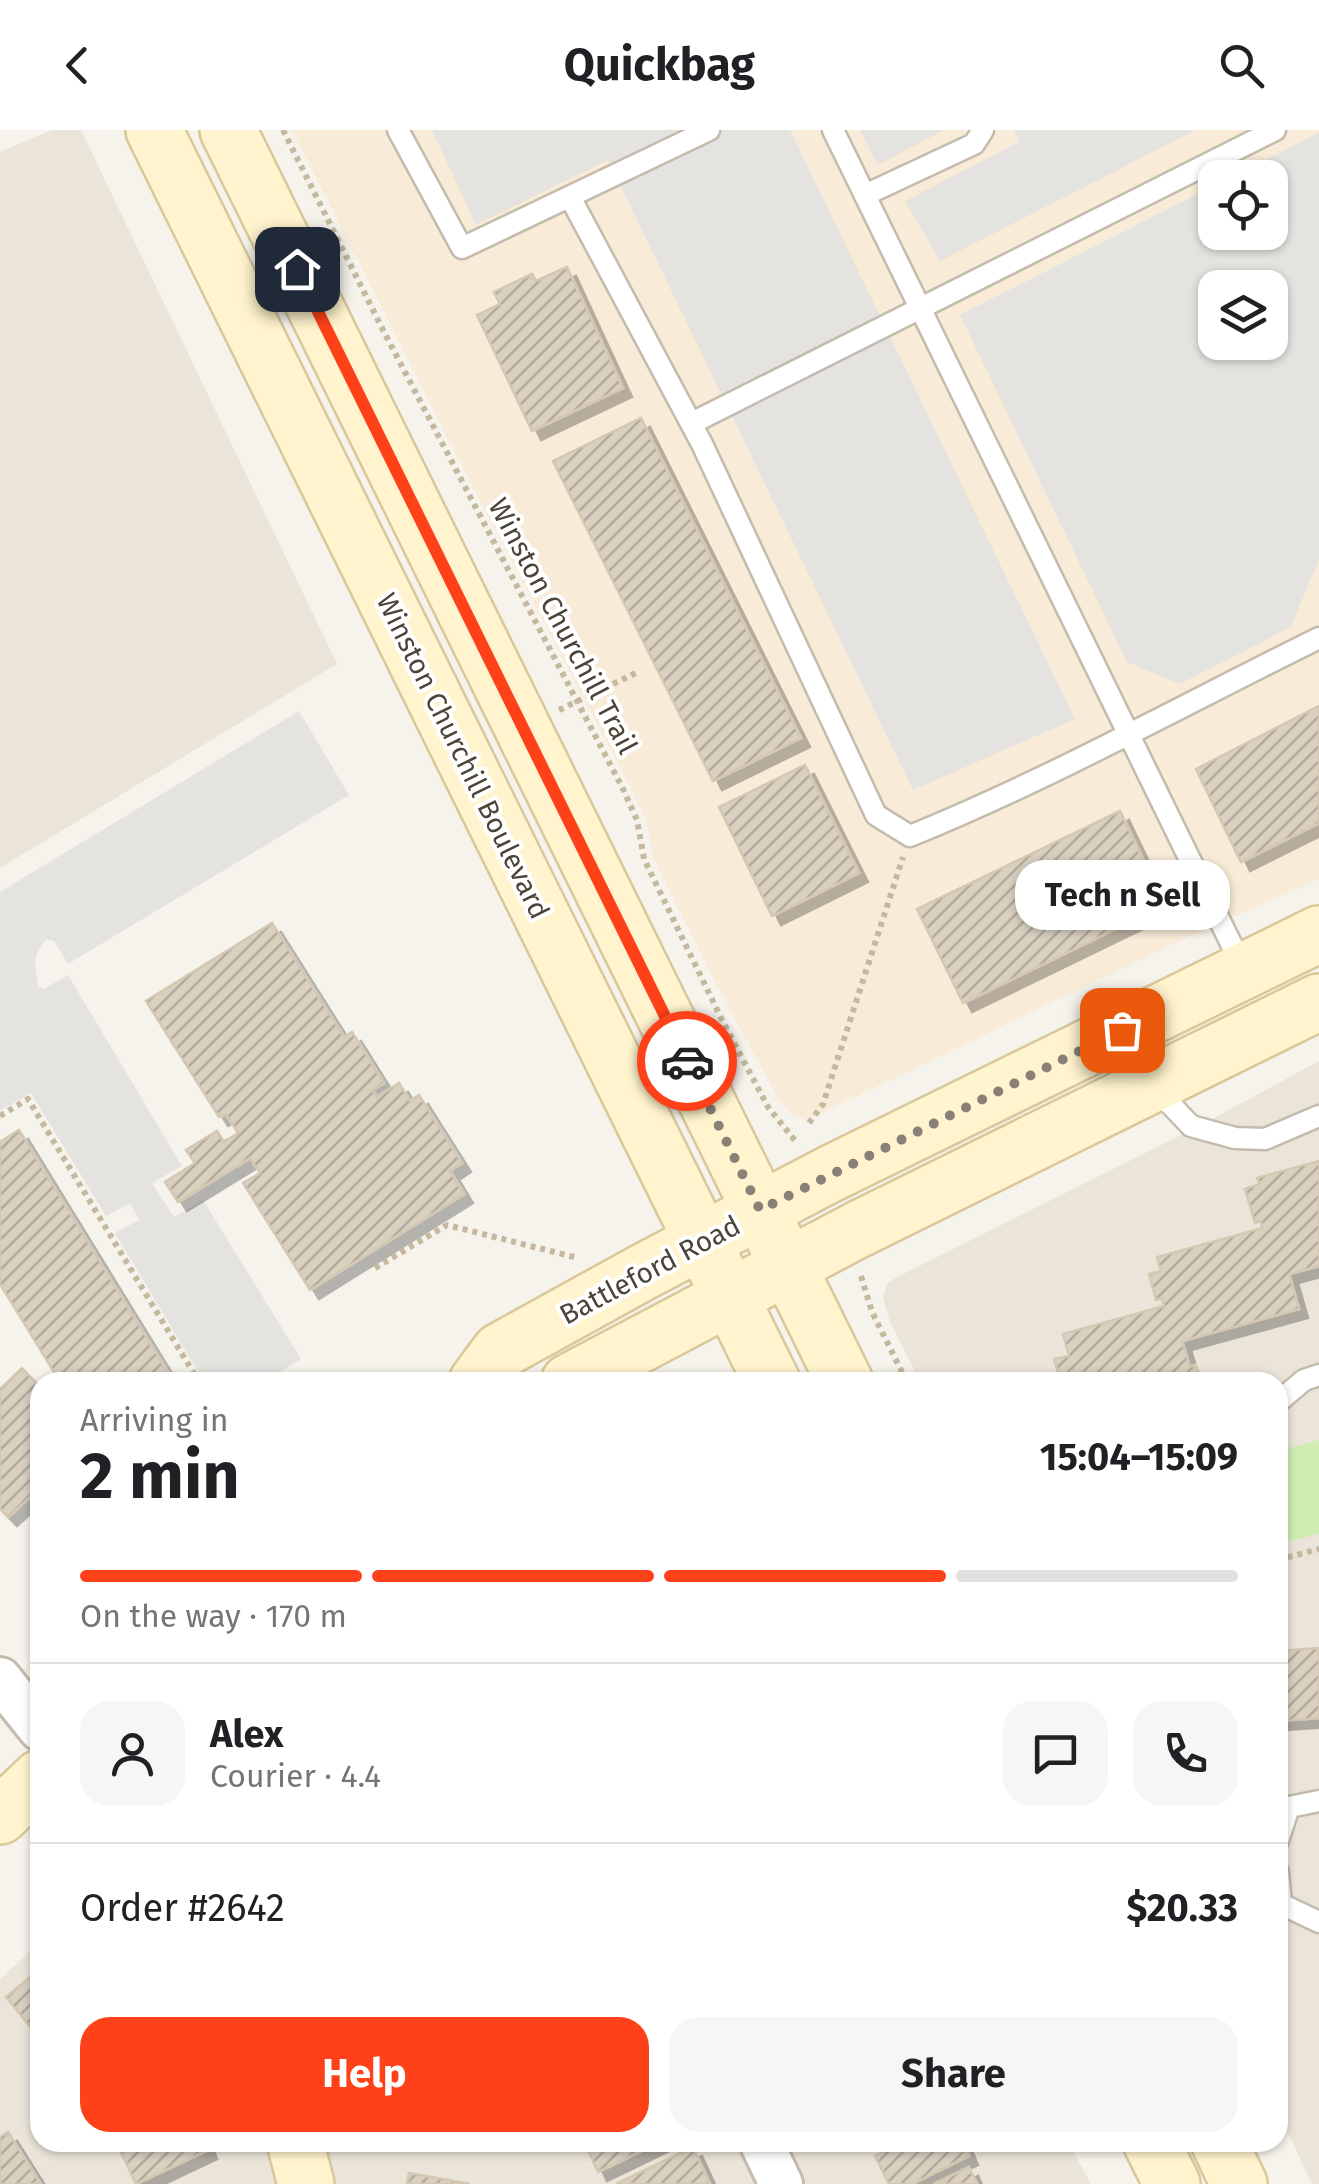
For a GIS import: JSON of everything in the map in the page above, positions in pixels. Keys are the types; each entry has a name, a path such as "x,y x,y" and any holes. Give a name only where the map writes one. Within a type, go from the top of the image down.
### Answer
{"main road":[{"name":"Winston Churchill Boulevard","path":"154,130 767,1372"},
{"path":"228,130 840,1372"},
{"name":"Battleford Road","path":"485,1372 500,1351 702,1240 1319,934"},
{"path":"588,1372 788,1266 1319,1002"},
{"path":"0,1816 30,1788"},
{"path":"298,2152 306,2184"},
{"path":"1156,2152 1172,2184"},
{"path":"1224,2152 1239,2184"}],"street":[{"path":"0,1680 30,1717"},
{"path":"766,2152 782,2184"}],"lane":[{"path":"398,130 462,248 709,130"},
{"path":"833,130 1244,970"},
{"path":"865,196 974,144 983,130"},
{"path":"692,423 1275,130"},
{"path":"570,197 692,423 876,815 910,836 1056,772 1319,638"},
{"path":"1151,1084 1191,1126 1235,1138 1265,1139 1319,1116"},
{"path":"1288,1394 1304,1380 1319,1375"},
{"path":"1288,1809 1319,1801"},
{"path":"1288,1907 1319,1922"}],"path":[{"name":"Winston Churchill Trail","path":"283,130 393,350 623,789 637,820 644,858 722,1020 768,1108 798,1144"},
{"path":"521,728 638,672"},
{"path":"809,1124 823,1104 910,836"},
{"path":"0,1116 28,1100 193,1372"},
{"path":"375,1268 447,1225 587,1260"},
{"path":"866,1284 872,1312 902,1372"},
{"path":"1288,1557 1319,1548"}],"shaded area":[{"path":"52,130 81,130 337,664 0,868 0,152"},
{"path":"292,130 1319,130 1319,879 1190,936 807,1120 793,1115 780,1102 709,970 654,860 646,820"},
{"path":"432,130 790,130 1075,719 913,790 608,160 476,225"},
{"path":"860,130 944,130 878,165"},
{"path":"1014,130 1196,130 940,261 905,201 1019,142"},
{"path":"1319,133 1319,559 1291,627 1180,684 1127,662 960,315 1198,194 1198,250 1288,250 1288,160 1265,160"},
{"path":"299,711 349,795 68,964 54,941 46,939 35,964 38,987 44,989 68,975 182,1166 152,1183 174,1217 203,1200 301,1359 280,1372 198,1372 115,1233 139,1220 130,1203 106,1216 31,1093 0,1111 0,892"},
{"path":"1319,1061 1319,2184 1312,2184 1288,2133 1288,1372 915,1372 890,1322 883,1298 887,1284 895,1278 1207,1122"},
{"path":"30,1951 30,2152 1073,2152 1091,2184 0,2184 0,1979"}],"green space":[{"path":"1319,1440 1319,1534 1288,1542 1288,1448"}],"building":[{"path":"567,267 623,388 532,431 477,315 500,304 494,292 532,274 536,281"},
{"path":"641,418 801,738 713,781 553,461"},
{"path":"1319,706 1319,823 1241,862 1196,769"},
{"path":"805,765 859,873 772,916 719,807"},
{"path":"1120,811 1165,905 963,1003 917,909"},
{"path":"272,923 344,1037 352,1032 384,1083 372,1090 377,1097 399,1083 410,1101 419,1095 462,1163 450,1171 464,1194 310,1290 243,1183 260,1173 250,1158 178,1202 165,1182 195,1163 186,1150 217,1131 224,1142 238,1133 226,1114 219,1117 146,1001"},
{"path":"19,1130 168,1372 54,1372 0,1284 0,1142"},
{"path":"1319,1161 1319,1266 1289,1274 1299,1309 1182,1341 1190,1367 1196,1365 1198,1372 1058,1372 1054,1359 1069,1356 1063,1334 1164,1306 1162,1298 1156,1300 1149,1274 1161,1271 1157,1257 1263,1228 1261,1221 1255,1223 1245,1189 1260,1184 1257,1178"},
{"path":"22,1368 30,1376 30,1497 8,1517 0,1509 0,1389"},
{"path":"1319,1648 1319,1718 1288,1720 1288,1650"},
{"path":"30,1977 30,2027 6,1997"},
{"path":"8,2132 41,2184 0,2184 0,2137"},
{"path":"121,2152 204,2152 136,2184"},
{"path":"589,2152 639,2152 598,2172"},
{"path":"683,2152 695,2152 710,2184 616,2184"},
{"path":"883,2152 967,2152 969,2156 912,2184 889,2184 875,2156"},
{"path":"969,2167 977,2184 934,2184"},
{"path":"409,2173 470,2184 407,2184"}],"way so far":[{"path":"687,1061 760,1210 1122,1030"}],"place":[{"name":"Tech n Sell","path":"1122,1030"}],"route":[{"path":"297,269 687,1061"}]}
